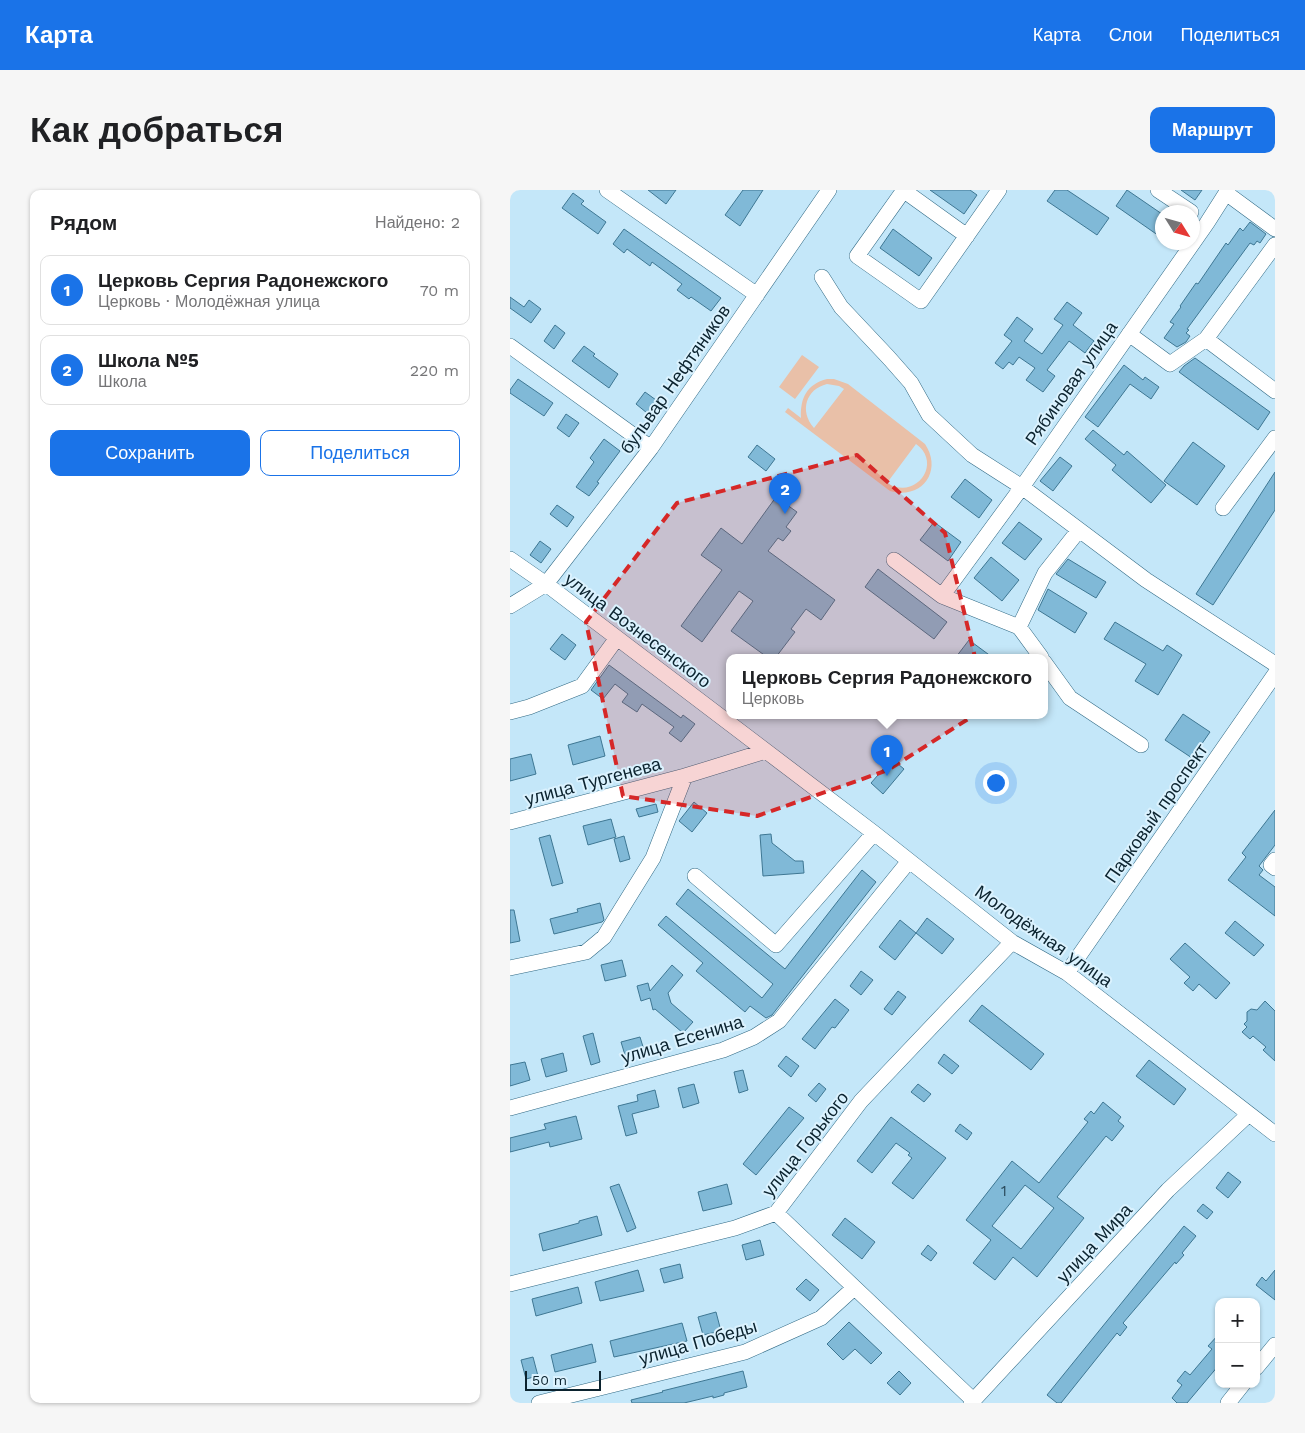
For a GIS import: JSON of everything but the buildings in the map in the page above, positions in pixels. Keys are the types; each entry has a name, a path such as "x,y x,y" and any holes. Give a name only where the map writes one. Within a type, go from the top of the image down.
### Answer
{"street":[{"name":"бульвар Нефтяников","path":"546,584 651,448 829,190"},
{"path":"967,236 903,190 857,256 921,301 967,236 999,190"},
{"path":"1158,190 1180,205"},
{"path":"614,192 757,295"},
{"path":"1227,192 1275,229"},
{"name":"Рябиновая улица","path":"942,596 1022,487 1227,192"},
{"path":"1200,218 1207,223"},
{"path":"1129,334 1170,364 1206,339 1275,245"},
{"path":"822,277 841,307 911,383 929,415 972,455 1022,487 1146,580 1275,664"},
{"path":"1206,339 1275,391"},
{"path":"510,346 651,448"},
{"path":"1224,508 1275,438"},
{"path":"1019,627 1045,573 1079,530"},
{"name":"улица Вознесенского","path":"510,559 546,584 766,752"},
{"path":"894,560 942,596 1019,627 1039,654"},
{"path":"510,606 546,584"},
{"path":"510,712 529,708 582,686 617,638"},
{"path":"1048,668 1070,698 1140,745"},
{"name":"Парковый проспект","path":"1067,973 1275,674"},
{"name":"улица Тургенева","path":"510,822 686,776 766,752"},
{"name":"Молодёжная улица","path":"766,752 874,833 1012,942 1067,973 1275,1134"},
{"path":"510,968 586,952 604,937 653,858 686,776"},
{"path":"695,876 776,946 874,833"},
{"path":"1275,860 1271,865 1275,868"},
{"name":"улица Есенина","path":"510,1108 723,1050 754,1037 779,1021 910,861"},
{"name":"улица Горького","path":"510,1284 735,1228 776,1213 861,1102 1012,942"},
{"name":"улица Мира","path":"972,1402 1168,1190 1250,1114"},
{"path":"776,1213 972,1402"},
{"name":"улица Победы","path":"539,1403 745,1352 821,1318 854,1288"},
{"path":"1260,1363 1275,1345"},
{"path":"1228,1403 1240,1388"}],"highlighted area":[{"path":"857,455 945,533 987,707 888,770 757,816 623,796 586,622 677,503"}],"shaded area":[{"path":"802,355 819,367 795,399 779,387"},
{"path":"834,379 848,384 925,444 932,464 926,481 920,487 901,493 890,491 785,412 788,408 801,418 802,404 806,393 814,384","holes":["827,384 844,389 814,428 807,415 807,402 814,391","916,444 924,452 927,461 922,477 916,484 908,487 898,487 887,483"]}],"place":[{"name":"Школа №5","path":"785,514"},
{"name":"Церковь Сергия Радонежского","path":"887,776"}]}
